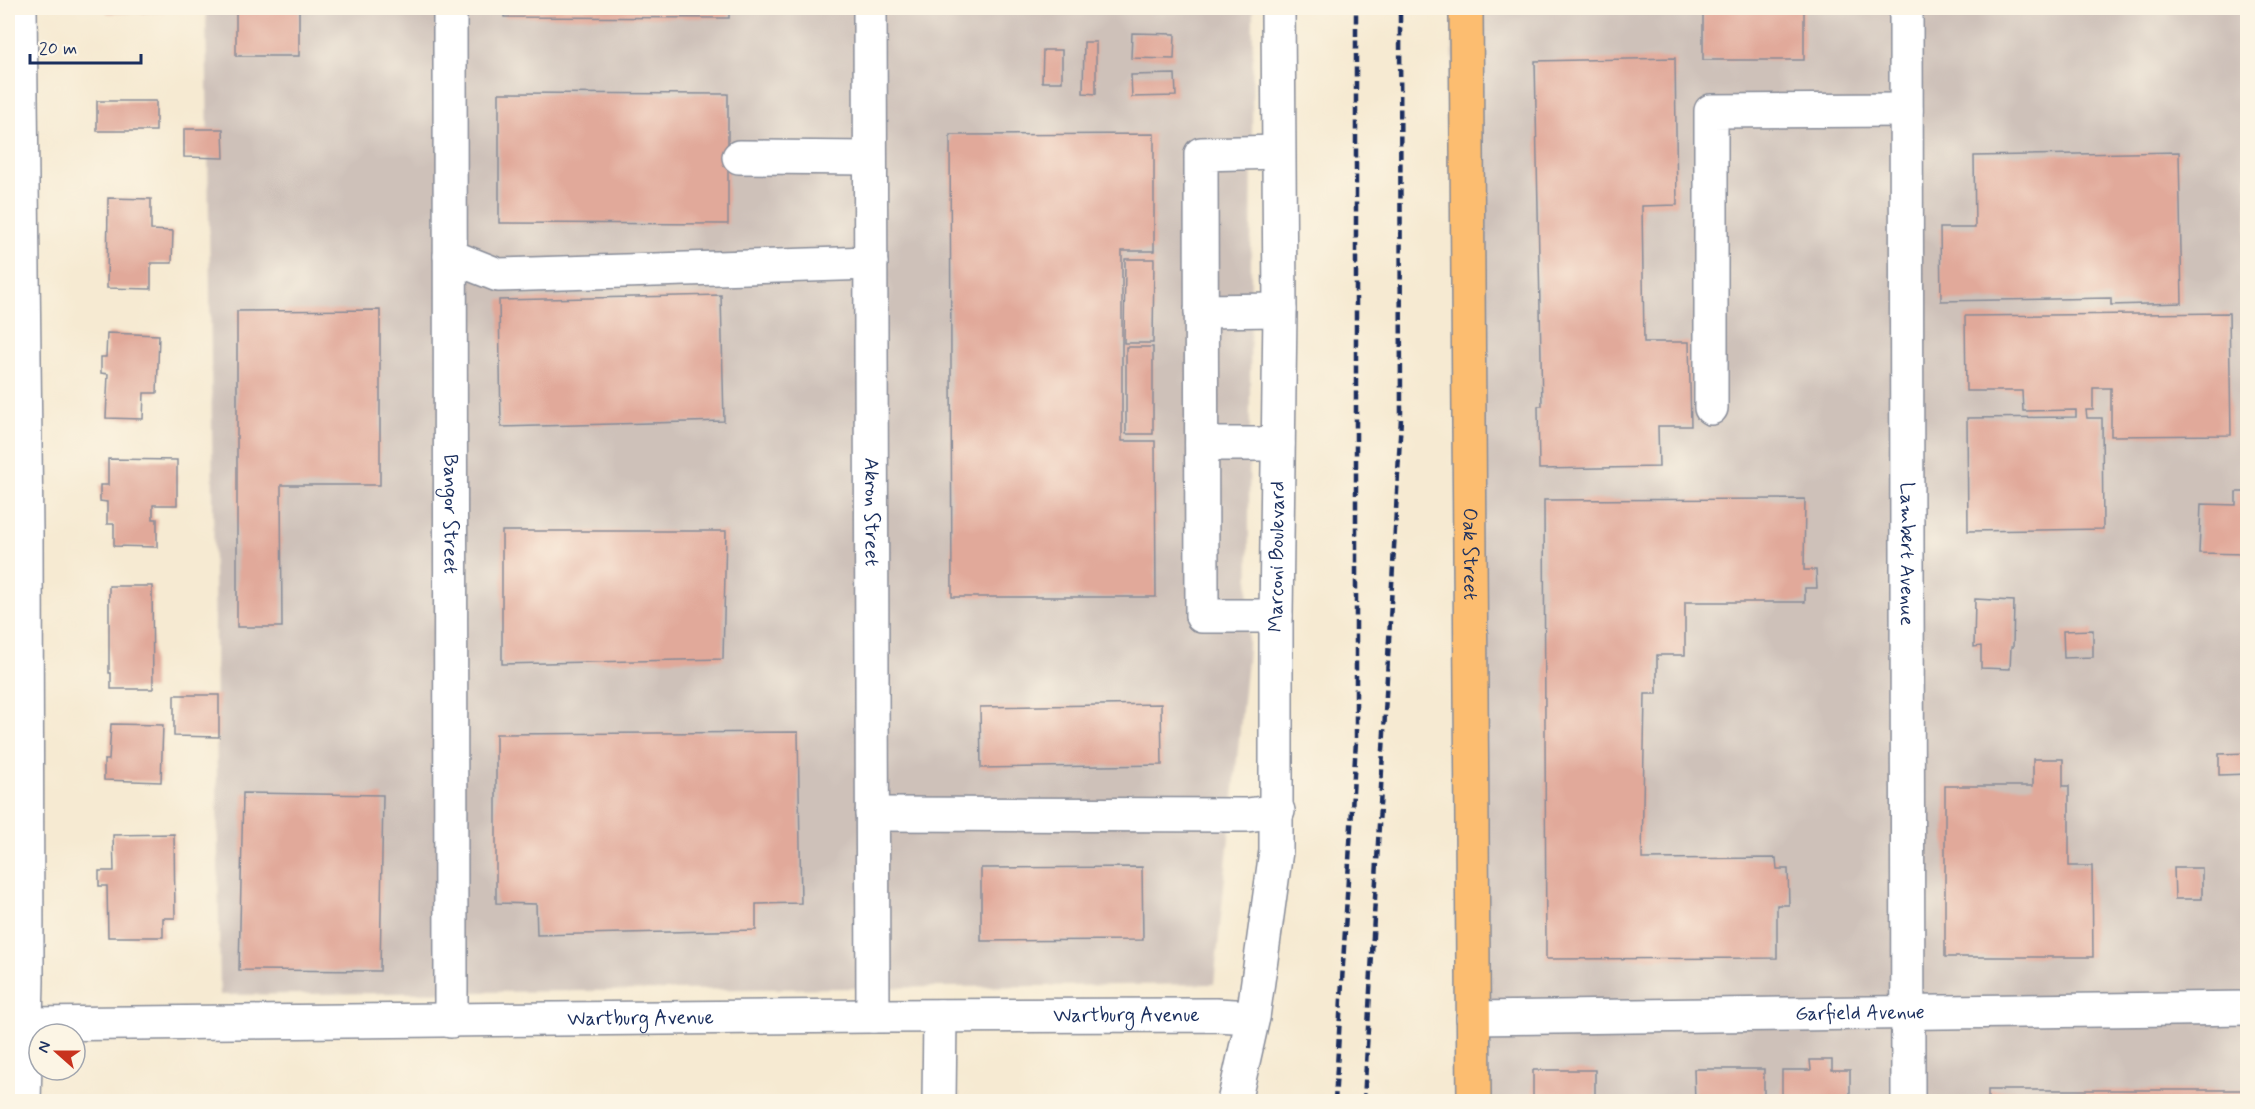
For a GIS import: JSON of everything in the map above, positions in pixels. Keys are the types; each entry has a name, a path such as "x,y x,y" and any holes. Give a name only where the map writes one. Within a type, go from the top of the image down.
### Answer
{"main road":[{"name":"Oak Street","path":"1466,8 1474,1101"}],"street":[{"path":"20,8 15,141 26,534 17,1030 24,1101"},
{"name":"Bangor Street","path":"450,8 451,1021"},
{"name":"Akron Street","path":"870,8 873,1016"},
{"name":"Marconi Boulevard","path":"1234,1101 1253,1017 1276,851 1278,811 1275,616 1280,310 1278,8"},
{"name":"Lambert Avenue","path":"1906,8 1908,1101"},
{"path":"1712,408 1711,111 1906,110"},
{"path":"1275,616 1202,616 1201,154 1278,152"},
{"path":"739,157 870,158"},
{"path":"450,256 498,275 871,263"},
{"path":"1201,311 1280,310"},
{"path":"1202,444 1278,444"},
{"path":"873,814 1218,813 1247,815 1278,811"},
{"name":"Garfield Avenue","path":"1473,1018 2247,1008"},
{"name":"Wartburg Avenue","path":"17,1030 451,1021 873,1016 1182,1015 1253,1017"},
{"path":"939,1101 940,1016"}],"shaded area":[{"path":"206,8 1253,8 1248,651 1214,984 220,995"},
{"path":"1452,8 2247,8 2247,1101 1470,1101"}],"building":[{"path":"107,8 164,8 164,12 107,13"},
{"path":"236,8 299,8 299,56 236,56"},
{"path":"504,8 729,8 729,18 504,17"},
{"path":"1703,8 1804,8 1804,60 1703,60"},
{"path":"1132,33 1175,34 1174,59 1131,58"},
{"path":"1084,42 1096,42 1096,94 1083,93"},
{"path":"1043,50 1062,50 1062,82 1042,82"},
{"path":"1675,58 1677,205 1642,206 1644,342 1689,342 1691,426 1658,426 1659,467 1539,469 1538,406 1542,406 1535,61"},
{"path":"1175,74 1176,96 1132,97 1131,75"},
{"path":"499,93 728,94 728,224 499,223"},
{"path":"97,101 156,101 156,131 97,131"},
{"path":"184,129 223,129 224,158 184,157"},
{"path":"1154,134 1154,251 1122,251 1122,441 1155,441 1156,597 952,597 950,135"},
{"path":"2179,152 2182,303 2111,305 2111,298 1941,301 1940,228 1975,228 1974,156"},
{"path":"108,198 151,199 151,230 173,231 172,263 151,263 151,289 107,288"},
{"path":"1125,259 1154,259 1153,343 1124,343"},
{"path":"721,295 724,421 501,427 499,300"},
{"path":"380,310 380,485 281,485 282,627 237,627 237,311"},
{"path":"2229,313 2231,435 2111,436 2111,388 2093,388 2093,410 2086,410 2087,418 2102,418 2103,529 1968,531 1967,418 2076,417 2076,410 2023,411 2022,391 1966,391 1965,316"},
{"path":"107,333 159,335 157,393 144,393 143,419 106,418 108,374 101,373 101,357 106,357"},
{"path":"1126,347 1153,347 1153,434 1126,434"},
{"path":"108,459 177,460 177,505 153,505 153,519 157,519 157,547 114,546 114,524 107,524 107,502 100,501 100,485 108,485"},
{"path":"2236,492 2248,492 2246,554 2199,553 2201,504 2236,505"},
{"path":"1805,499 1804,570 1816,570 1817,588 1805,588 1805,602 1685,602 1685,655 1657,655 1657,694 1645,694 1642,859 1776,858 1777,869 1788,869 1789,905 1777,905 1777,958 1546,959 1544,500"},
{"path":"502,531 726,531 723,659 502,664"},
{"path":"109,586 152,586 153,689 111,689"},
{"path":"1975,599 2014,601 2010,669 1981,668 1981,646 1974,647"},
{"path":"2093,630 2093,657 2064,658 2063,631"},
{"path":"174,695 219,695 219,737 174,736"},
{"path":"1161,704 1162,765 981,768 980,707"},
{"path":"111,724 163,725 161,782 104,780 104,760 109,760"},
{"path":"798,732 801,903 756,904 756,930 537,935 536,904 496,903 496,734"},
{"path":"2248,753 2248,774 2219,775 2219,754"},
{"path":"2033,759 2063,759 2063,786 2069,786 2069,866 2092,866 2093,957 1945,957 1945,786 2033,786"},
{"path":"243,793 383,795 380,971 239,970"},
{"path":"174,834 175,918 163,918 163,937 108,937 107,886 99,886 99,871 114,871 113,835"},
{"path":"1142,867 1143,940 981,941 981,868"},
{"path":"2174,868 2202,868 2202,899 2175,899"},
{"path":"1810,1060 1832,1060 1832,1070 1850,1070 1850,1102 1695,1102 1694,1069 1764,1069 1764,1097 1782,1097 1782,1070 1811,1070"},
{"path":"1533,1070 1595,1070 1595,1102 1533,1102"},
{"path":"1988,1090 2248,1090 2248,1102 1988,1102"}],"railway":[{"path":"1335,1102 1356,741 1356,8"},
{"path":"1364,1102 1401,418 1400,8"}]}
